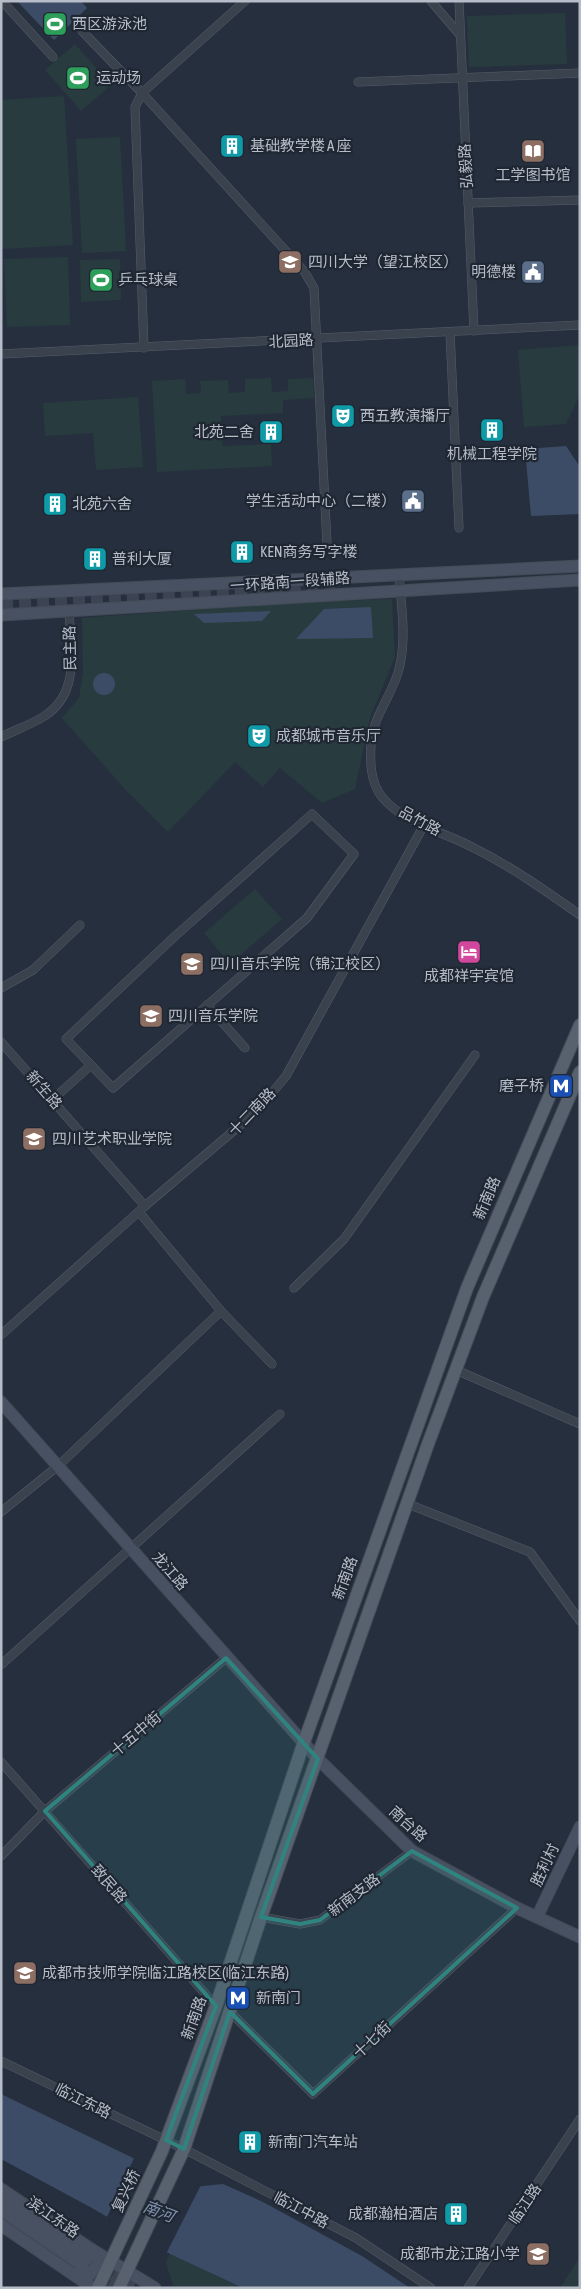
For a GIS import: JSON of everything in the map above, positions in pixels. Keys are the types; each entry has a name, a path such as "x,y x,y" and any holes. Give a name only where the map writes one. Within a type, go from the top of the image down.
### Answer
{"main road":[{"name":"一环路南一段辅路","path":"1,594 580,566"},
{"name":"一环路南一段辅路","path":"1,615 580,580"},
{"name":"新南路","path":"164,2145 216,2006 304,1742 467,1288 580,1025"},
{"path":"119,2288 180,2162 261,1917 428,1444 483,1297 580,1072"},
{"name":"龙江路","path":"1,1402 226,1658 318,1759"},
{"name":"南台路","path":"318,1759 412,1851 516,1908 580,1937"},
{"name":"胜利村","path":"537,1917 580,1826"},
{"name":"复兴桥","path":"98,2288 164,2145"},
{"path":"1,2189 87,2258 111,2261 153,2287"},
{"name":"滨江东路","path":"1,2200 87,2258"},
{"name":"滨江东路","path":"1,2210 87,2258"},
{"path":"1,2225 93,2288"},
{"path":"73,2274 83,2277 92,2273 97,2266 98,2259 87,2258"},
{"path":"134,2288 141,2283 153,2287"}],"street":[{"path":"2,1 53,56"},
{"path":"432,1 460,35"},
{"name":"弘毅路","path":"459,1 474,331"},
{"path":"144,348 135,108 142,93 241,3"},
{"path":"82,31 142,93 304,271 314,288 327,544"},
{"path":"358,82 580,73"},
{"path":"468,203 580,200"},
{"name":"北园路","path":"1,354 580,325"},
{"path":"450,332 459,528"},
{"name":"品竹路","path":"399,574 402,657 396,681 374,729 371,769 376,788 383,798 408,817 476,848 536,883 580,915"},
{"name":"民主路","path":"1,737 42,718 62,702 70,683 72,670 69,611"},
{"path":"312,814 354,854 306,918 207,1005 113,1088 66,1039 173,938 312,814"},
{"name":"十二南路","path":"1,1335 142,1209 257,1111 286,1076 424,825"},
{"path":"1,988 33,970 80,925"},
{"path":"207,1005 245,1048"},
{"name":"新生路","path":"1,1042 52,1100 142,1209 222,1311 272,1364"},
{"path":"294,1288 344,1239 475,1055"},
{"path":"52,1100 91,1065"},
{"path":"1,1512 58,1466 222,1311"},
{"path":"456,1370 580,1424"},
{"path":"1,1665 280,1414"},
{"path":"408,1504 530,1552 580,1621"},
{"name":"十五中街","path":"1,1856 45,1811 226,1658"},
{"name":"致民路","path":"1,1762 216,2006"},
{"name":"新南支路","path":"261,1917 300,1924 320,1920 412,1851"},
{"name":"十七街","path":"230,2012 314,2094 516,1908"},
{"name":"临江东路","path":"1,2061 164,2145"},
{"name":"临江路","path":"468,2288 580,2119"},
{"name":"临江中路","path":"164,2145 184,2149 356,2238 431,2288"}],"highlighted area":[{"path":"226,1658 318,1759 261,1917 300,1924 320,1920 412,1851 517,1908 313,2094 230,2012 184,2149 166,2140 216,2006 45,1811"}],"green space":[{"path":"565,13 567,64 469,67 467,16"},
{"name":"运动场","path":"75,44 111,85 81,111 45,70"},
{"name":"运动场","path":"64,96 73,245 1,249 1,100"},
{"path":"120,137 126,251 82,253 76,139"},
{"path":"68,257 70,325 7,327 4,259"},
{"name":"乒乓球桌","path":"120,259 121,300 81,302 80,260"},
{"path":"580,345 580,394 566,424 524,427 518,350"},
{"path":"271,378 272,392 288,391 288,379 313,378 314,398 283,400 283,413 221,416 223,446 271,444 272,466 157,472 152,381 185,379 186,394 201,393 200,381 228,380 229,393 245,392 245,379"},
{"path":"138,397 143,467 96,470 93,433 45,436 43,403"},
{"path":"392,599 395,657 370,718 355,789 322,803 280,768 263,787 235,762 168,832 124,788 62,718 79,698 83,673 82,618 304,602"},
{"path":"255,889 282,919 230,964 204,933"},
{"path":"170,2254 243,2288 174,2288 166,2263"},
{"path":"580,2257 580,2288 560,2288"}],"water":[{"name":"西区游泳池","path":"17,1 81,1 87,8 54,40"},
{"path":"566,446 580,467 580,514 531,516 525,449"},
{"path":"371,607 373,638 296,639 324,609"},
{"path":"271,611 262,621 204,623 194,614"},
{"path":"104,673 112,676 115,684 112,692 104,695 96,692 93,684 96,676"},
{"name":"南河","path":"1,2094 193,2187 223,2184 263,2202 362,2256 410,2288 243,2288 170,2254 92,2208 1,2159"}],"pier":[{"path":"135,2156 193,2184 202,2183 166,2254 106,2219"}],"tunnel":[{"path":"1,603 335,583"},
{"path":"98,2267 133,2288"},
{"path":"95,2274 115,2288"}],"place":[{"name":"西区游泳池","path":"55,24"},
{"name":"运动场","path":"78,78"},
{"name":"基础教学楼 A 座","path":"232,146"},
{"name":"工学图书馆","path":"533,151"},
{"name":"四川大学（望江校区）","path":"290,262"},
{"name":"明德楼","path":"533,272"},
{"name":"乒乓球桌","path":"101,280"},
{"name":"西五教演播厅","path":"343,416"},
{"name":"机械工程学院","path":"492,430"},
{"name":"北苑二舍","path":"271,432"},
{"name":"学生活动中心（二楼）","path":"413,501"},
{"name":"北苑六舍","path":"55,504"},
{"name":"KEN商务写字楼","path":"242,552"},
{"name":"普利大厦","path":"95,559"},
{"name":"成都城市音乐厅","path":"259,736"},
{"name":"成都祥宇宾馆","path":"469,952"},
{"name":"四川音乐学院（锦江校区）","path":"192,964"},
{"name":"四川音乐学院","path":"151,1016"},
{"name":"磨子桥","path":"561,1086"},
{"name":"四川艺术职业学院","path":"34,1139"},
{"name":"成都市技师学院临江路校区(临江东路)","path":"25,1973"},
{"name":"新南门","path":"238,1998"},
{"name":"新南门汽车站","path":"250,2142"},
{"name":"成都瀚柏酒店","path":"456,2214"},
{"name":"成都市龙江路小学","path":"538,2254"}]}
